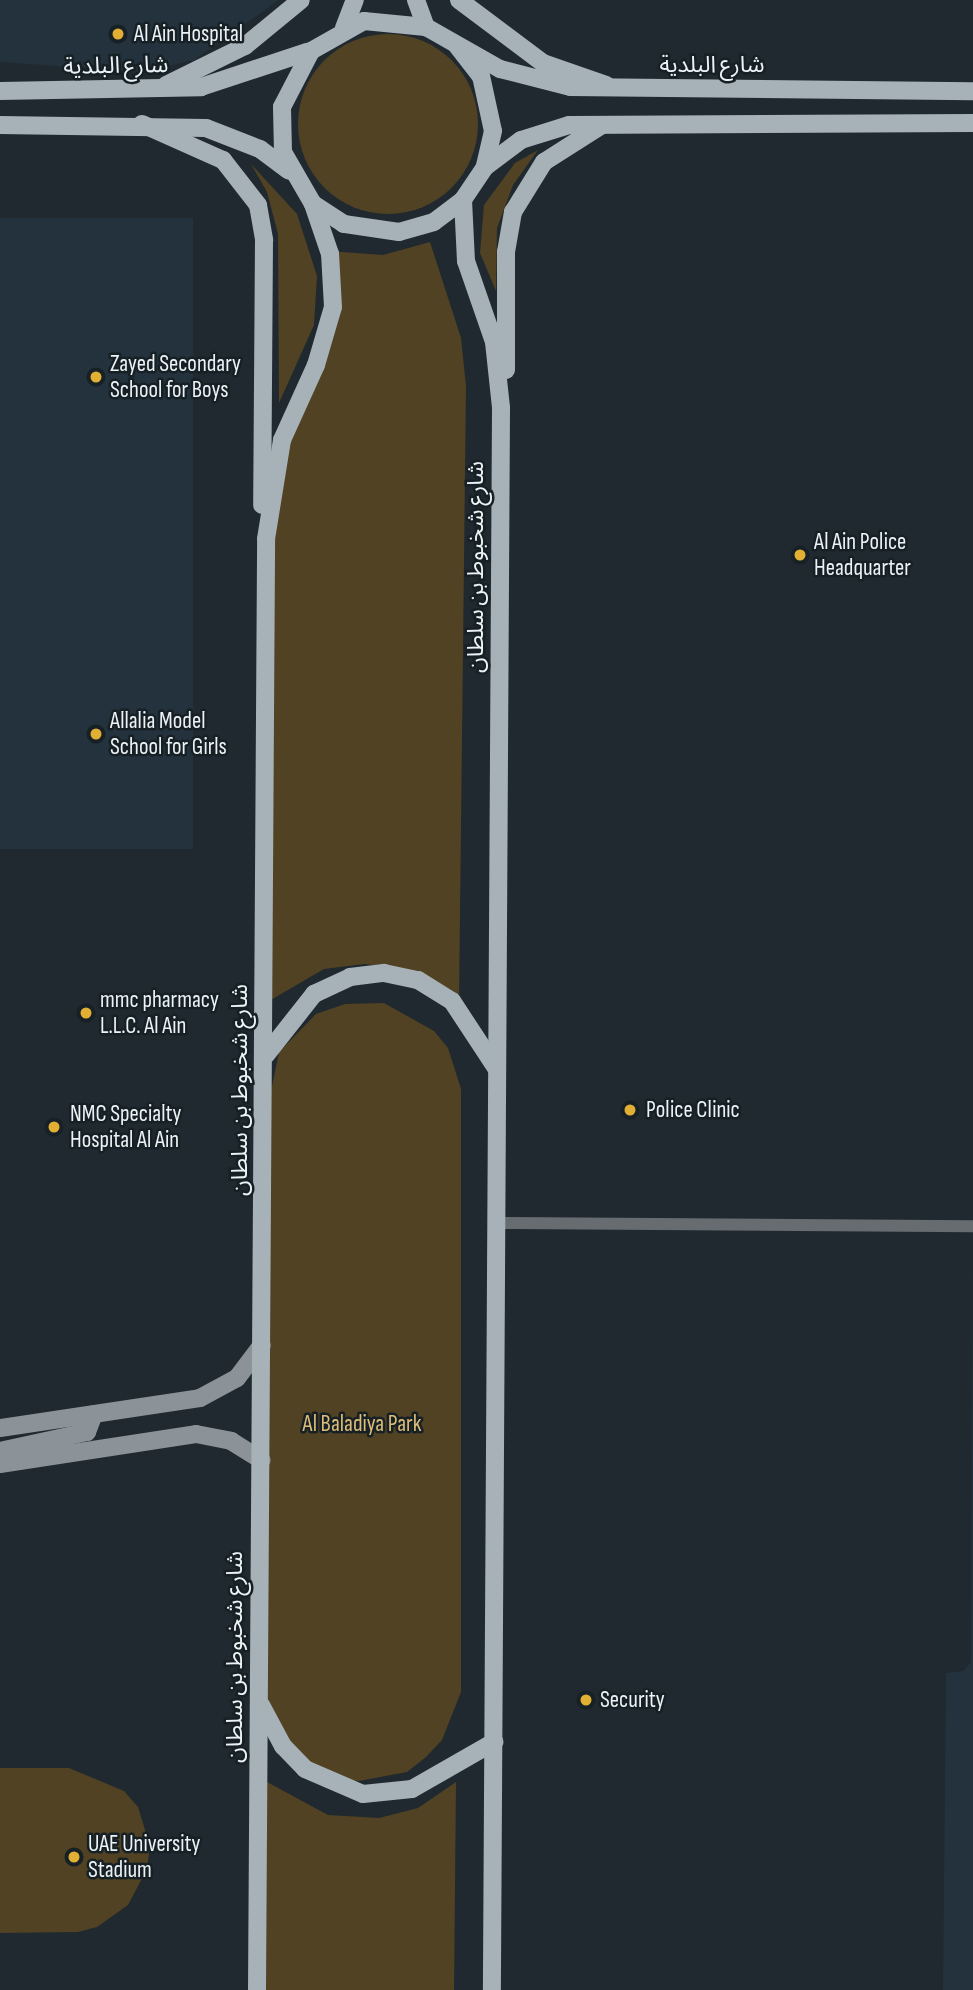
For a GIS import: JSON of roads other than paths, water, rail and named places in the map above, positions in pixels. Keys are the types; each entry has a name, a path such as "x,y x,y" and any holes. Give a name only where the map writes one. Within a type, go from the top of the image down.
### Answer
{"main road":[{"path":"154,90 223,59 301,0"},
{"path":"344,28 355,0"},
{"path":"416,0 426,27"},
{"path":"459,0 543,62 619,89"},
{"path":"0,124 142,124 225,133 290,173 313,204 344,224 380,233 417,229 463,200 485,167 493,131 490,103 481,76 458,47 426,27 385,19 344,28 311,51 282,107 290,173"},
{"name":"شارع البلدية","path":"458,47 546,83 619,89 973,91"},
{"name":"شارع البلدية","path":"0,91 154,90 246,77 311,51"},
{"path":"485,167 535,134 605,123 973,123"},
{"path":"501,408 513,212 544,162 605,123"},
{"path":"142,124 223,160 247,184 262,216 266,539"},
{"name":"شارع شخبوط بن سلطان","path":"463,200 466,261 494,342 501,408 492,1990"},
{"name":"شارع شخبوط بن سلطان","path":"257,1990 265,1057 266,539 282,440 316,365 333,307 330,254 313,204"},
{"path":"265,1057 314,993 350,977 384,973 418,980 452,1001 498,1071"},
{"path":"0,1428 213,1393 247,1368 262,1345"},
{"path":"0,1451 87,1432 94,1414"},
{"path":"0,1464 196,1434 231,1441 261,1460"},
{"path":"259,1702 283,1746 305,1769 363,1794 412,1789 494,1742"}],"street":[{"path":"497,1223 973,1226"}],"place":[{"name":"Al Ain Hospital","path":"118,34"},
{"name":"Zayed Secondary School for Boys","path":"96,377"},
{"name":"Al Ain Police Headquarter","path":"800,555"},
{"name":"Allalia Model School for Girls","path":"96,734"},
{"name":"mmc pharmacy L.L.C. Al Ain","path":"86,1013"},
{"name":"Police Clinic","path":"630,1110"},
{"name":"NMC Specialty Hospital Al Ain","path":"54,1127"},
{"name":"Security","path":"586,1700"},
{"name":"UAE University Stadium","path":"74,1857"}],"park label":[{"name":"Al Baladiya Park","path":"362,1424"}]}
